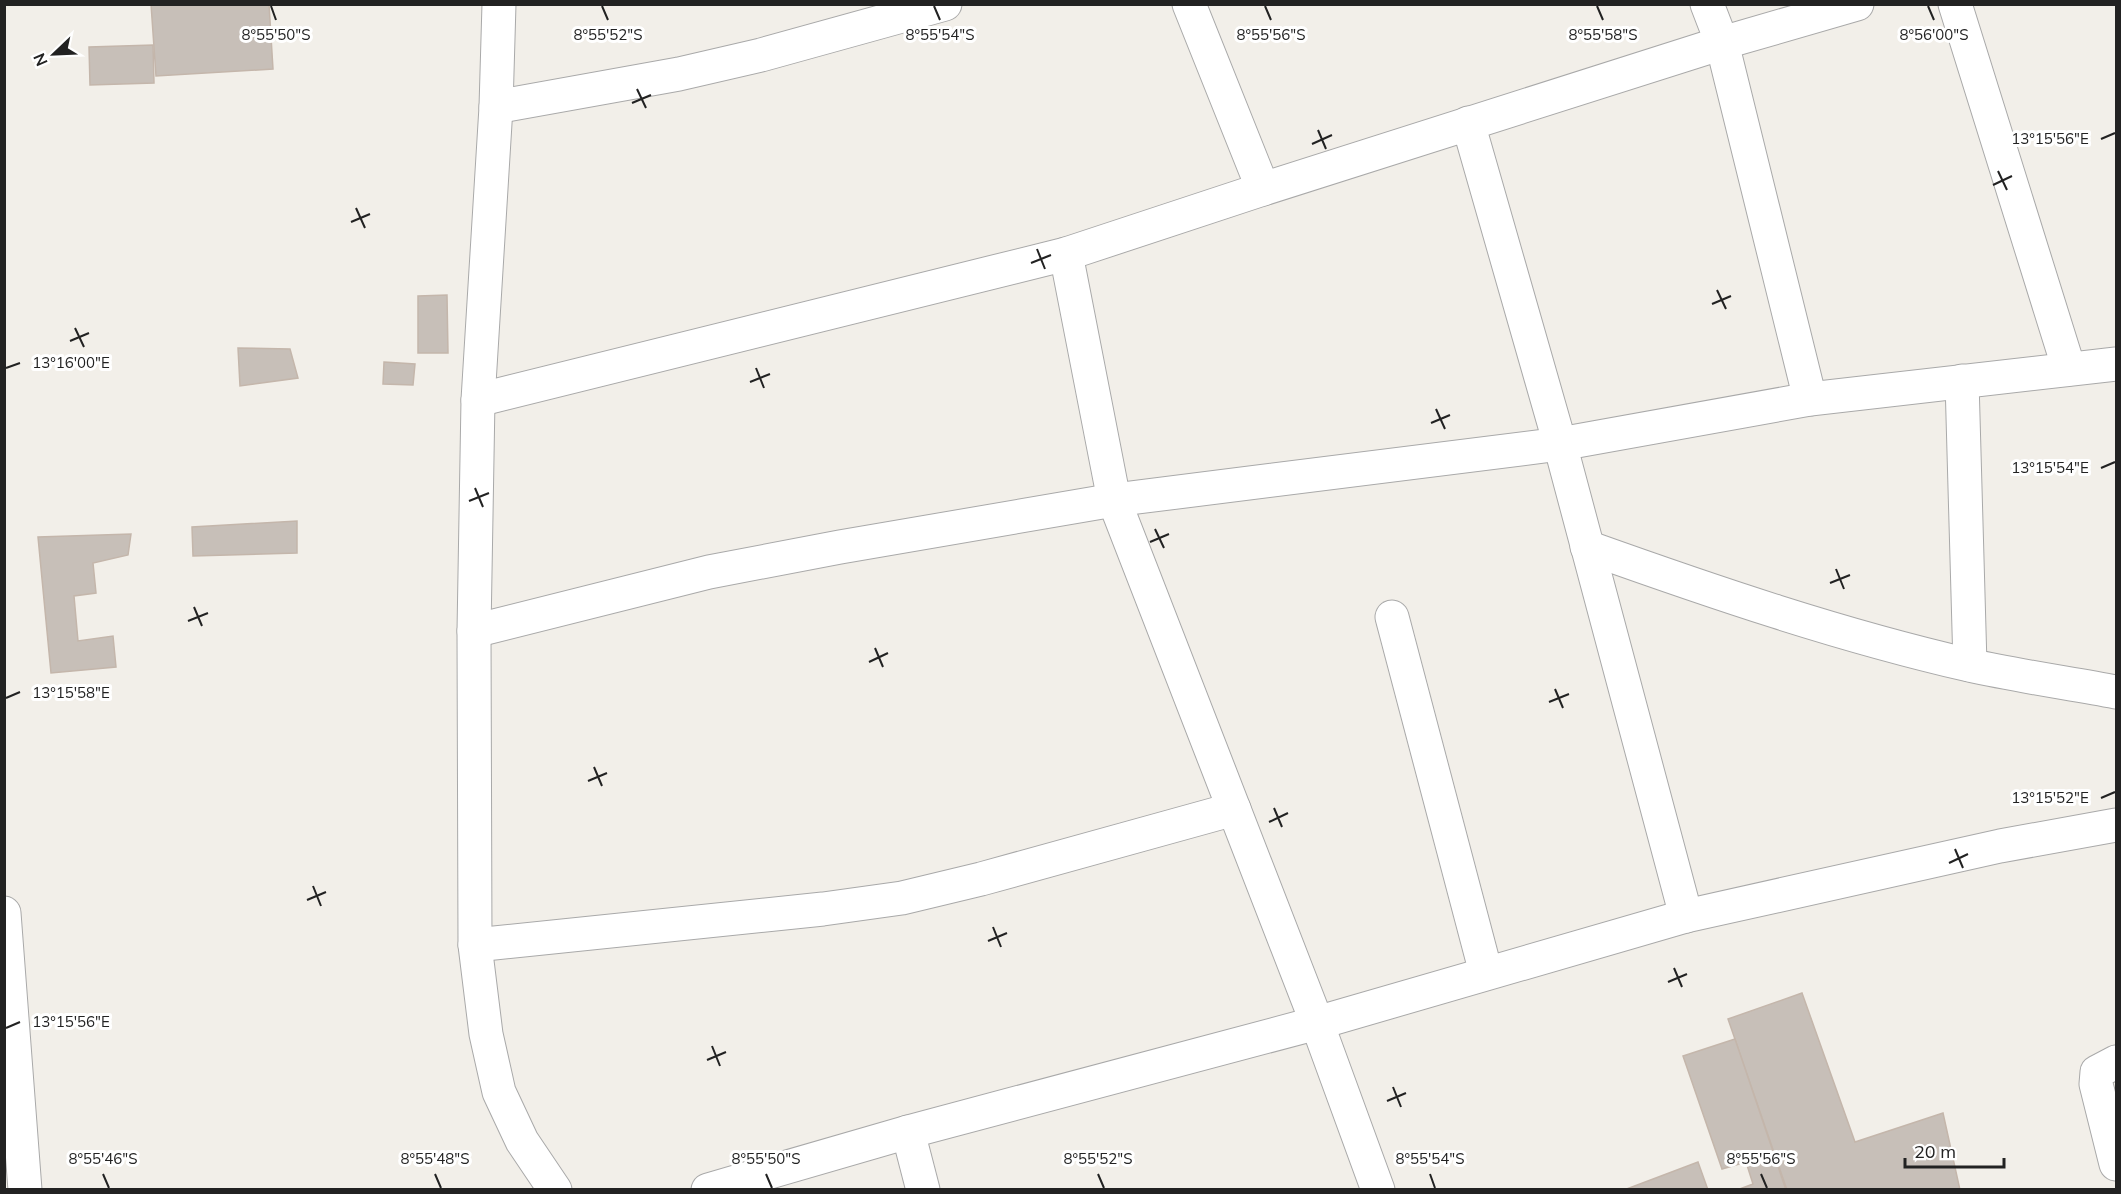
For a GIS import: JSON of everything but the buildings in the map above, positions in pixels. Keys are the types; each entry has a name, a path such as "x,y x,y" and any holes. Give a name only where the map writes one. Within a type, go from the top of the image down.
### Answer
{"street":[{"path":"500,4 478,400 474,631 475,945 486,1034 500,1092 522,1141 555,1190"},
{"path":"496,107 679,74 761,55 945,4"},
{"path":"1189,4 1263,189"},
{"path":"1707,4 1722,43 1810,399"},
{"path":"478,400 1066,254 1468,123 1722,43 1857,4"},
{"path":"1955,4 2069,369"},
{"path":"1468,123 1560,444 1686,916"},
{"path":"1066,254 1114,500 1317,1023 1378,1190"},
{"path":"474,631 709,572 1114,500 1560,444 1810,399 2116,364"},
{"path":"1962,381 1970,665"},
{"path":"1587,548 1732,598 1870,640 1970,665 2116,692"},
{"path":"1392,617 1486,973"},
{"path":"475,945 811,910 902,898 981,879 1234,809"},
{"path":"708,1190 908,1132 1317,1023 1686,916 2000,846 2116,825"},
{"path":"4,913 25,1190"},
{"path":"2116,1062 2097,1072 2096,1084 2116,1164"},
{"path":"908,1132 923,1190"}]}
